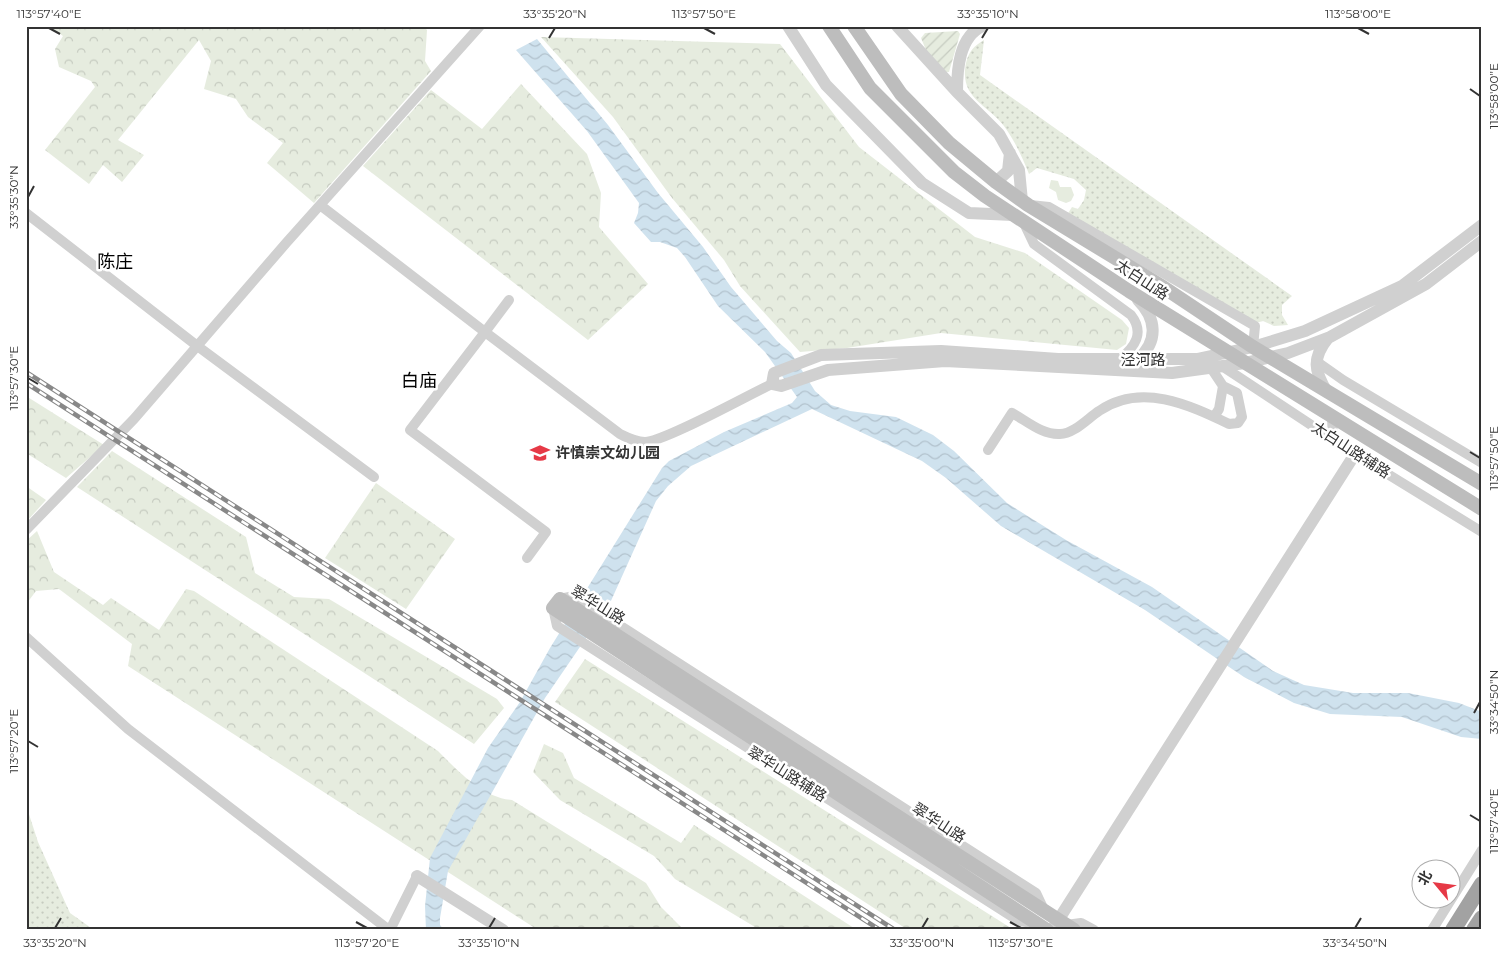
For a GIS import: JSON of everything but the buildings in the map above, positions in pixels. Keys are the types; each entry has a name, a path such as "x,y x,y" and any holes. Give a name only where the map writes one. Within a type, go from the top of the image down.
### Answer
{"highway":[{"path":"1453,930 1482,884"}],"main road":[{"name":"太白山路","path":"829,26 870,88 954,172 1018,219 1129,291 1482,509"},
{"name":"太白山路","path":"854,26 888,77 950,143 996,182 1025,203 1163,287 1270,358 1351,408 1482,484"},
{"name":"翠华山路","path":"563,608 1041,926"},
{"name":"翠华山路","path":"606,636 1044,910 1062,926"}],"street":[{"path":"26,530 134,419 196,345 480,26"},
{"path":"788,26 826,85 922,183 969,213 1018,219 1034,244 1131,314 1137,322 1139,333 1134,347 1119,360"},
{"path":"897,26 957,92 999,134 1019,170 1025,203 1048,206 1255,326 1253,347"},
{"path":"957,92 957,69 967,40 975,30 983,26"},
{"path":"996,182 1008,171 1010,153"},
{"path":"320,205 620,434 634,441 647,442 667,435 775,381"},
{"path":"26,212 196,345 374,477"},
{"name":"泾河路","path":"775,381 821,355 941,351 1058,359 1197,359 1253,347 1305,331 1402,286 1482,226"},
{"name":"泾河路","path":"775,381 828,370 945,361 995,366 1172,373 1245,363 1270,358 1330,337 1426,284 1482,242"},
{"path":"1129,291 1149,311 1153,324 1148,351 1138,359"},
{"path":"509,300 410,430 546,532 527,558"},
{"path":"1328,394 1318,378 1316,361 1319,350 1330,337"},
{"path":"1316,361 1373,398 1482,463"},
{"path":"1214,417 1224,386 1217,367"},
{"name":"太白山路辅路","path":"1217,367 1482,532"},
{"path":"988,450 1012,413 1046,433 1062,434 1076,427 1101,409 1122,400 1149,396 1174,401 1229,424 1238,423 1242,417 1237,393 1224,386"},
{"path":"1351,408 1373,398"},
{"path":"1332,418 1333,439"},
{"path":"1062,926 1220,668 1355,454"},
{"path":"563,608 606,636"},
{"path":"26,637 128,729 390,930 419,877 503,930"},
{"path":"1432,930 1482,850"},
{"path":"1062,926 1082,924 1094,930"}],"green space":[{"path":"49,26 423,26 427,30 425,61 431,71 314,203 267,163 283,143 248,117 236,99 204,89 211,61 199,40 118,140 144,155 122,182 103,165 89,184 45,150 95,87 91,81 59,67 55,49 63,36"},
{"path":"958,31 960,34 949,72 943,72 926,50 921,38 925,33"},
{"path":"541,37 780,44 859,147 975,237 1025,253 1122,320 1129,328 1126,344 1117,350 941,333 847,348 800,352 740,286 724,260 672,198 613,117"},
{"path":"984,40 980,75 1292,296 1282,305 1282,315 1288,325 1274,326 1263,321 1256,323 1067,215 1072,207 1078,209 1084,200 1086,190 1074,179 1037,168 1029,174 1012,137 997,118 976,99 966,84 967,59 972,49"},
{"path":"521,84 587,154 601,193 599,227 648,284 588,340 363,166 431,90 482,129"},
{"path":"1051,180 1058,181 1060,187 1071,187 1074,195 1071,201 1066,203 1058,200 1056,192 1049,188"},
{"path":"26,396 104,445 66,478 26,453"},
{"path":"112,451 246,537 255,573 294,597 329,599 497,699 504,708 474,744 77,487"},
{"path":"376,483 455,539 406,609 325,558"},
{"path":"26,486 46,500 27,521 26,520"},
{"path":"37,531 54,572 103,605 111,598 159,630 186,589 194,591 438,751 481,789 501,798 512,800 646,883 661,907 684,930 538,930 128,666 132,644 59,589 36,591 27,603 26,541"},
{"path":"585,659 1014,930 908,930 555,702"},
{"path":"544,744 563,753 574,778 681,843 694,825 857,930 760,930 675,879 654,856 560,800 533,772"},
{"path":"26,805 38,842 70,913 94,930 26,930"}],"water":[{"path":"537,39 608,125 658,193 703,247 731,287 777,341 791,353 815,391 831,405 850,411 896,417 933,435 954,451 1007,503 1066,540 1152,587 1273,671 1304,685 1353,693 1408,693 1459,703 1482,712 1482,739 1461,737 1402,717 1330,714 1294,703 1244,677 1145,610 1001,526 946,478 922,461 812,409 691,466 668,486 656,501 610,603 545,698 448,871 440,918 440,925 444,930 426,930 425,906 430,858 488,748 520,702 550,648 662,468 669,461 724,432 792,403 797,397 765,352 718,306 677,248 660,242 651,242 634,223 639,203 587,131 516,50"}],"railway":[{"path":"26,372 895,930"},
{"path":"26,383 880,930"}],"place":[{"name":"许慎崇文幼儿园","path":"540,453"}],"district":[{"name":"陈庄","path":"115,262"},
{"name":"白庙","path":"419,381"}]}
